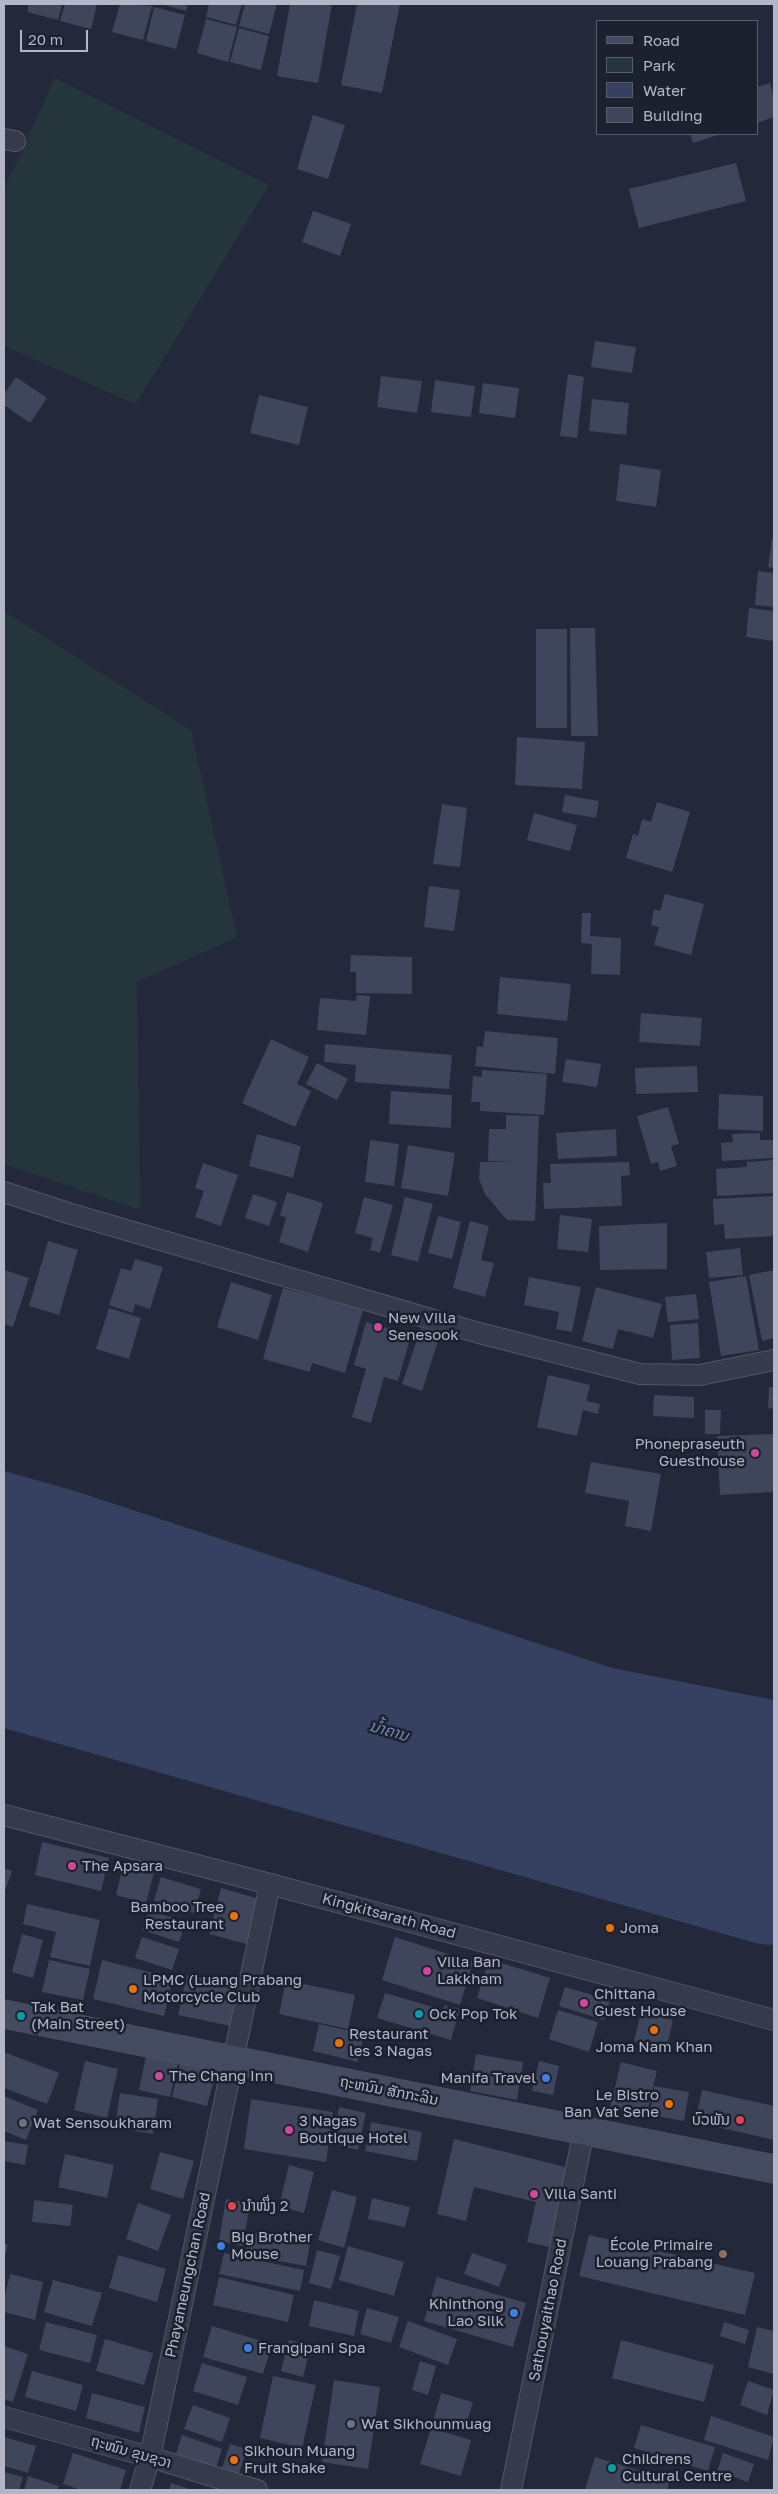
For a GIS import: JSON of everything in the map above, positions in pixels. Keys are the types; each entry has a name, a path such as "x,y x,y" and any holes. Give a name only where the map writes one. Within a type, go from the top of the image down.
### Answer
{"main road":[{"name":"ຖະຫນົນ ສັກກະລິນ","path":"4,2014 774,2169"}],"street":[{"path":"4,1192 77,1216 469,1330 640,1374 700,1376 774,1360"},
{"name":"Kingkitsarath Road","path":"4,1816 270,1884 774,2020"},
{"name":"Phayameungchan Road","path":"140,2490 150,2457 270,1884"},
{"name":"Sathouyaithao Road","path":"512,2490 584,2130"},
{"name":"ຖະໜົນ ຂຸນຊວາ","path":"4,2417 150,2457 257,2490"}],"green space":[{"path":"55,78 269,185 136,404 4,346 4,189"},
{"path":"4,611 191,730 237,937 137,982 140,1210 4,1164"}],"water":[{"name":"ນ້ຳຄານ","path":"4,1471 75,1491 612,1668 774,1700 774,1945 759,1944 4,1728"}],"building":[{"path":"29,4 62,4 58,20 27,12"},
{"path":"65,4 97,4 91,29 60,21"},
{"path":"120,4 152,6 143,40 112,32"},
{"path":"161,4 188,4 186,11"},
{"path":"209,4 242,4 236,25 206,17"},
{"path":"245,4 277,4 269,34 239,26"},
{"path":"290,4 332,4 318,83 277,76"},
{"path":"357,4 400,4 382,93 341,85"},
{"path":"154,7 185,15 176,49 146,41"},
{"path":"206,19 237,27 228,62 197,53"},
{"path":"239,28 269,36 261,70 230,62"},
{"path":"770,83 774,98 774,117 758,123 758,87"},
{"path":"313,115 345,125 328,179 297,169"},
{"path":"690,135 718,135 693,143"},
{"path":"736,163 746,201 639,228 629,189"},
{"path":"313,211 351,224 340,256 302,242"},
{"path":"595,341 636,347 632,373 591,367"},
{"path":"568,374 584,377 577,438 560,436"},
{"path":"381,376 422,381 417,413 377,407"},
{"path":"16,377 47,398 30,423 4,405 4,394"},
{"path":"435,380 475,386 471,417 431,412"},
{"path":"483,383 519,388 515,418 479,413"},
{"path":"259,395 308,407 299,445 250,433"},
{"path":"592,399 629,403 626,435 589,431"},
{"path":"620,464 661,470 656,507 616,501"},
{"path":"772,538 774,538 774,568 768,567"},
{"path":"758,571 774,573 774,607 755,605"},
{"path":"749,608 774,611 774,641 746,637"},
{"path":"570,628 595,628 598,736 571,736"},
{"path":"536,629 567,629 567,728 536,728"},
{"path":"517,737 585,742 582,789 515,785"},
{"path":"565,795 599,801 596,818 562,812"},
{"path":"657,802 690,812 672,872 626,858 633,834 638,836 642,819 651,822"},
{"path":"442,804 467,808 460,867 433,864"},
{"path":"534,813 577,825 570,851 527,840"},
{"path":"429,886 460,890 454,931 424,927"},
{"path":"665,894 704,904 691,955 654,945 659,927 651,925 654,909 660,911"},
{"path":"582,913 591,913 590,936 621,938 620,975 591,974 592,944 581,943"},
{"path":"351,955 412,957 412,994 356,993 356,972 350,972"},
{"path":"500,977 571,984 567,1021 497,1014"},
{"path":"357,995 370,996 366,1035 317,1030 320,998 356,1001"},
{"path":"641,1013 702,1018 700,1046 639,1042"},
{"path":"485,1031 558,1038 555,1074 475,1066 477,1046 483,1047"},
{"path":"271,1039 309,1057 297,1084 311,1091 295,1127 242,1103"},
{"path":"325,1044 452,1055 449,1089 355,1082 356,1065 324,1062"},
{"path":"566,1059 601,1064 597,1087 562,1082"},
{"path":"317,1063 348,1079 337,1100 306,1084"},
{"path":"697,1066 698,1092 636,1094 635,1068"},
{"path":"482,1070 547,1074 544,1115 480,1111 480,1102 471,1102 473,1076 482,1077"},
{"path":"391,1091 452,1095 451,1128 389,1124"},
{"path":"719,1094 763,1096 763,1131 718,1129"},
{"path":"668,1107 679,1144 671,1146 677,1166 660,1171 658,1162 651,1164 637,1116"},
{"path":"506,1115 539,1116 535,1221 507,1220 485,1194 479,1179 480,1162 518,1162 488,1161 489,1129 506,1129"},
{"path":"616,1129 617,1156 558,1159 556,1133"},
{"path":"760,1133 760,1140 773,1140 774,1158 722,1161 721,1143 733,1142 732,1134"},
{"path":"257,1134 301,1146 293,1178 249,1166"},
{"path":"370,1140 399,1144 394,1186 365,1182"},
{"path":"408,1145 455,1153 448,1196 401,1188"},
{"path":"774,1160 774,1193 717,1196 716,1169 747,1167 747,1162"},
{"path":"629,1162 630,1175 621,1176 622,1206 544,1209 543,1183 551,1183 550,1164"},
{"path":"203,1163 238,1175 221,1226 195,1217 204,1191 195,1188"},
{"path":"287,1192 323,1203 308,1252 279,1242 286,1218 280,1215"},
{"path":"253,1194 277,1202 269,1226 245,1218"},
{"path":"774,1196 774,1236 725,1239 724,1224 714,1225 713,1199"},
{"path":"364,1197 393,1205 380,1253 370,1250 373,1238 355,1233"},
{"path":"405,1197 433,1204 418,1262 391,1255"},
{"path":"560,1215 592,1219 588,1252 557,1249"},
{"path":"438,1216 461,1222 452,1259 428,1253"},
{"path":"470,1221 489,1226 481,1260 494,1263 485,1297 453,1288"},
{"path":"667,1223 667,1269 600,1270 599,1226"},
{"path":"48,1241 78,1250 59,1315 29,1306"},
{"path":"740,1248 743,1275 709,1278 706,1252"},
{"path":"135,1259 163,1267 150,1309 135,1304 133,1313 109,1305 121,1268 131,1271"},
{"path":"4,1270 29,1278 13,1327 4,1324"},
{"path":"774,1270 774,1338 762,1341 749,1275"},
{"path":"746,1276 759,1350 721,1356 709,1282"},
{"path":"529,1277 581,1287 572,1332 556,1329 559,1312 524,1305"},
{"path":"231,1282 272,1295 258,1340 217,1327"},
{"path":"596,1287 662,1304 653,1338 618,1329 613,1349 582,1341"},
{"path":"283,1288 363,1310 345,1373 312,1363 310,1372 263,1359"},
{"path":"696,1294 699,1319 668,1322 665,1297"},
{"path":"109,1308 141,1318 129,1359 96,1349"},
{"path":"366,1322 411,1335 398,1381 384,1377 371,1423 352,1417 366,1369 354,1365"},
{"path":"698,1323 700,1358 672,1360 670,1325"},
{"path":"421,1328 440,1335 422,1391 402,1384"},
{"path":"548,1375 590,1385 586,1401 600,1404 598,1414 583,1410 577,1436 537,1427"},
{"path":"769,1387 774,1387 774,1409 768,1408"},
{"path":"654,1395 694,1397 694,1418 653,1416"},
{"path":"705,1410 721,1410 720,1434 705,1434"},
{"path":"774,1434 774,1492 720,1495 717,1436"},
{"path":"591,1462 661,1474 651,1531 625,1526 629,1501 585,1493"},
{"name":"The Apsara","path":"42,1842 109,1858 101,1891 35,1875"},
{"path":"123,1865 154,1873 146,1903 116,1895"},
{"path":"4,1868 12,1871 5,1891 4,1891"},
{"path":"161,1877 201,1889 194,1913 154,1901"},
{"name":"Bamboo Tree Restaurant","path":"221,1888 259,1899 247,1944 209,1934"},
{"path":"27,1904 100,1920 90,1966 50,1957 56,1932 23,1924"},
{"path":"149,1910 186,1922 179,1942 142,1930"},
{"path":"22,1934 43,1940 33,1978 12,1972"},
{"path":"142,1937 179,1949 172,1970 135,1958"},
{"name":"Villa Ban Lakkham","path":"395,1937 473,1962 460,2005 382,1980"},
{"path":"489,1959 550,1978 538,2018 477,1998"},
{"path":"49,1960 90,1969 83,2000 42,1992"},
{"name":"LPMC (Luang Prabang Motorcycle Club","path":"102,1960 173,1978 164,2016 93,1999"},
{"path":"187,1975 239,1987 230,2026 178,2015"},
{"path":"286,1980 355,1995 348,2029 279,2014"},
{"name":"Chittana Guest House","path":"565,1987 610,2000 604,2020 559,2006"},
{"name":"Ock Pop Tok","path":"385,1993 443,2010 445,2005 460,2009 451,2040 377,2018"},
{"path":"558,2010 598,2022 589,2052 549,2039"},
{"name":"Joma Nam Khan","path":"641,2012 673,2020 666,2049 634,2041"},
{"name":"Restaurant les 3 Nagas","path":"319,2024 364,2034 358,2062 313,2051"},
{"path":"4,2052 59,2073 47,2104 4,2088"},
{"path":"476,2054 523,2062 517,2100 470,2091"},
{"name":"The Chang Inn","path":"146,2056 178,2063 170,2097 139,2090"},
{"path":"85,2061 118,2069 107,2118 74,2110"},
{"name":"Manifa Travel","path":"539,2061 559,2066 553,2095 532,2091"},
{"path":"621,2062 657,2071 646,2117 610,2108"},
{"path":"180,2063 216,2072 207,2106 172,2097"},
{"name":"Le Bistro Ban Vat Sene","path":"654,2086 689,2092 684,2121 650,2115"},
{"path":"702,2090 774,2106 774,2140 695,2122"},
{"path":"120,2093 158,2099 153,2134 115,2128"},
{"path":"4,2096 38,2110 26,2140 4,2131"},
{"name":"3 Nagas Boutique Hotel","path":"251,2099 333,2112 326,2162 244,2149"},
{"path":"339,2107 366,2113 358,2150 331,2144"},
{"path":"371,2122 422,2132 417,2161 365,2151"},
{"name":"Villa Santi","path":"454,2139 569,2168 549,2247 527,2242 536,2202 474,2187 466,2221 437,2214"},
{"path":"4,2141 28,2145 25,2165 4,2161"},
{"path":"160,2152 194,2161 183,2199 150,2189"},
{"path":"65,2154 114,2165 107,2198 58,2187"},
{"path":"289,2165 314,2172 304,2213 279,2206"},
{"path":"332,2190 357,2197 344,2248 318,2240"},
{"path":"372,2198 410,2207 405,2227 368,2219"},
{"path":"226,2199 250,2203 243,2246 219,2241"},
{"path":"34,2200 73,2205 70,2226 32,2222"},
{"path":"138,2203 171,2215 158,2251 126,2239"},
{"path":"250,2232 310,2243 306,2266 245,2255"},
{"path":"589,2235 755,2273 745,2315 579,2276"},
{"path":"4,2243 8,2245 4,2260"},
{"path":"348,2246 404,2262 394,2296 339,2280"},
{"path":"317,2250 340,2256 331,2289 309,2283"},
{"path":"224,2253 304,2270 300,2291 219,2274"},
{"path":"472,2253 507,2265 499,2287 464,2274"},
{"path":"118,2255 166,2269 157,2302 109,2288"},
{"path":"10,2274 43,2282 35,2320 4,2312 4,2299"},
{"path":"219,2277 294,2295 288,2322 213,2305"},
{"path":"437,2277 526,2303 513,2347 424,2321"},
{"path":"53,2280 102,2293 92,2326 44,2312"},
{"path":"314,2300 359,2311 354,2336 309,2326"},
{"path":"367,2308 399,2317 391,2343 360,2334"},
{"path":"408,2321 457,2339 448,2365 399,2347"},
{"path":"46,2322 97,2335 90,2363 39,2350"},
{"path":"724,2322 749,2330 745,2344 720,2336"},
{"path":"212,2326 272,2344 263,2374 203,2357"},
{"path":"757,2327 774,2331 774,2374 748,2367"},
{"path":"105,2339 153,2353 144,2385 96,2371"},
{"path":"289,2340 311,2345 303,2377 281,2371"},
{"path":"621,2340 714,2365 704,2402 612,2378"},
{"path":"4,2346 28,2354 13,2402 4,2399"},
{"path":"420,2361 436,2366 428,2395 412,2390"},
{"path":"202,2363 247,2377 238,2405 193,2391"},
{"path":"32,2371 83,2385 76,2411 25,2397"},
{"path":"273,2376 316,2385 302,2448 260,2438"},
{"name":"Wat Sikhounmuag","path":"334,2380 380,2387 368,2469 322,2462"},
{"path":"748,2381 774,2390 767,2415 740,2405"},
{"path":"92,2393 145,2407 139,2433 86,2418"},
{"path":"441,2393 473,2402 464,2431 433,2422"},
{"path":"193,2405 230,2418 222,2442 184,2429"},
{"path":"711,2416 774,2437 768,2460 704,2440"},
{"path":"641,2425 715,2447 708,2471 634,2448"},
{"path":"431,2428 471,2440 461,2476 420,2464"},
{"path":"182,2435 222,2449 216,2468 176,2454"},
{"path":"4,2437 36,2446 28,2473 4,2466"},
{"name":"Sikhoun Muang Fruit Shake","path":"230,2444 247,2449 238,2476 221,2471"},
{"path":"73,2453 126,2470 120,2490 81,2490 63,2484"},
{"path":"723,2453 754,2464 748,2482 717,2471"},
{"name":"Childrens Cultural Centre","path":"595,2457 670,2480 667,2490 585,2490"},
{"path":"4,2472 23,2477 19,2490 4,2490"},
{"path":"28,2476 59,2486 57,2490 24,2490"},
{"path":"171,2483 192,2490 169,2490"}],"place":[{"name":"New Villa Senesook","path":"378,1327"},
{"name":"Phonepraseuth Guesthouse","path":"755,1453"},
{"name":"The Apsara","path":"72,1866"},
{"name":"Bamboo Tree Restaurant","path":"234,1916"},
{"name":"Joma","path":"610,1928"},
{"name":"Villa Ban Lakkham","path":"427,1971"},
{"name":"LPMC (Luang Prabang Motorcycle Club","path":"133,1989"},
{"name":"Chittana Guest House","path":"584,2003"},
{"name":"Ock Pop Tok","path":"419,2014"},
{"name":"Tak Bat (Main Street)","path":"21,2016"},
{"name":"Joma Nam Khan","path":"654,2030"},
{"name":"Restaurant les 3 Nagas","path":"339,2043"},
{"name":"The Chang Inn","path":"159,2076"},
{"name":"Manifa Travel","path":"546,2078"},
{"name":"Le Bistro Ban Vat Sene","path":"669,2104"},
{"name":"ບົວພັນ","path":"740,2120"},
{"name":"Wat Sensoukharam","path":"23,2123"},
{"name":"3 Nagas Boutique Hotel","path":"289,2130"},
{"name":"Villa Santi","path":"534,2194"},
{"name":"ນຳໜຶ່ງ 2","path":"232,2206"},
{"name":"Big Brother Mouse","path":"221,2246"},
{"name":"École Primaire Louang Prabang","path":"723,2254"},
{"name":"Khinthong Lao Silk","path":"514,2313"},
{"name":"Frangipani Spa","path":"248,2348"},
{"name":"Wat Sikhounmuag","path":"351,2424"},
{"name":"Sikhoun Muang Fruit Shake","path":"234,2460"},
{"name":"Childrens Cultural Centre","path":"612,2468"}]}
